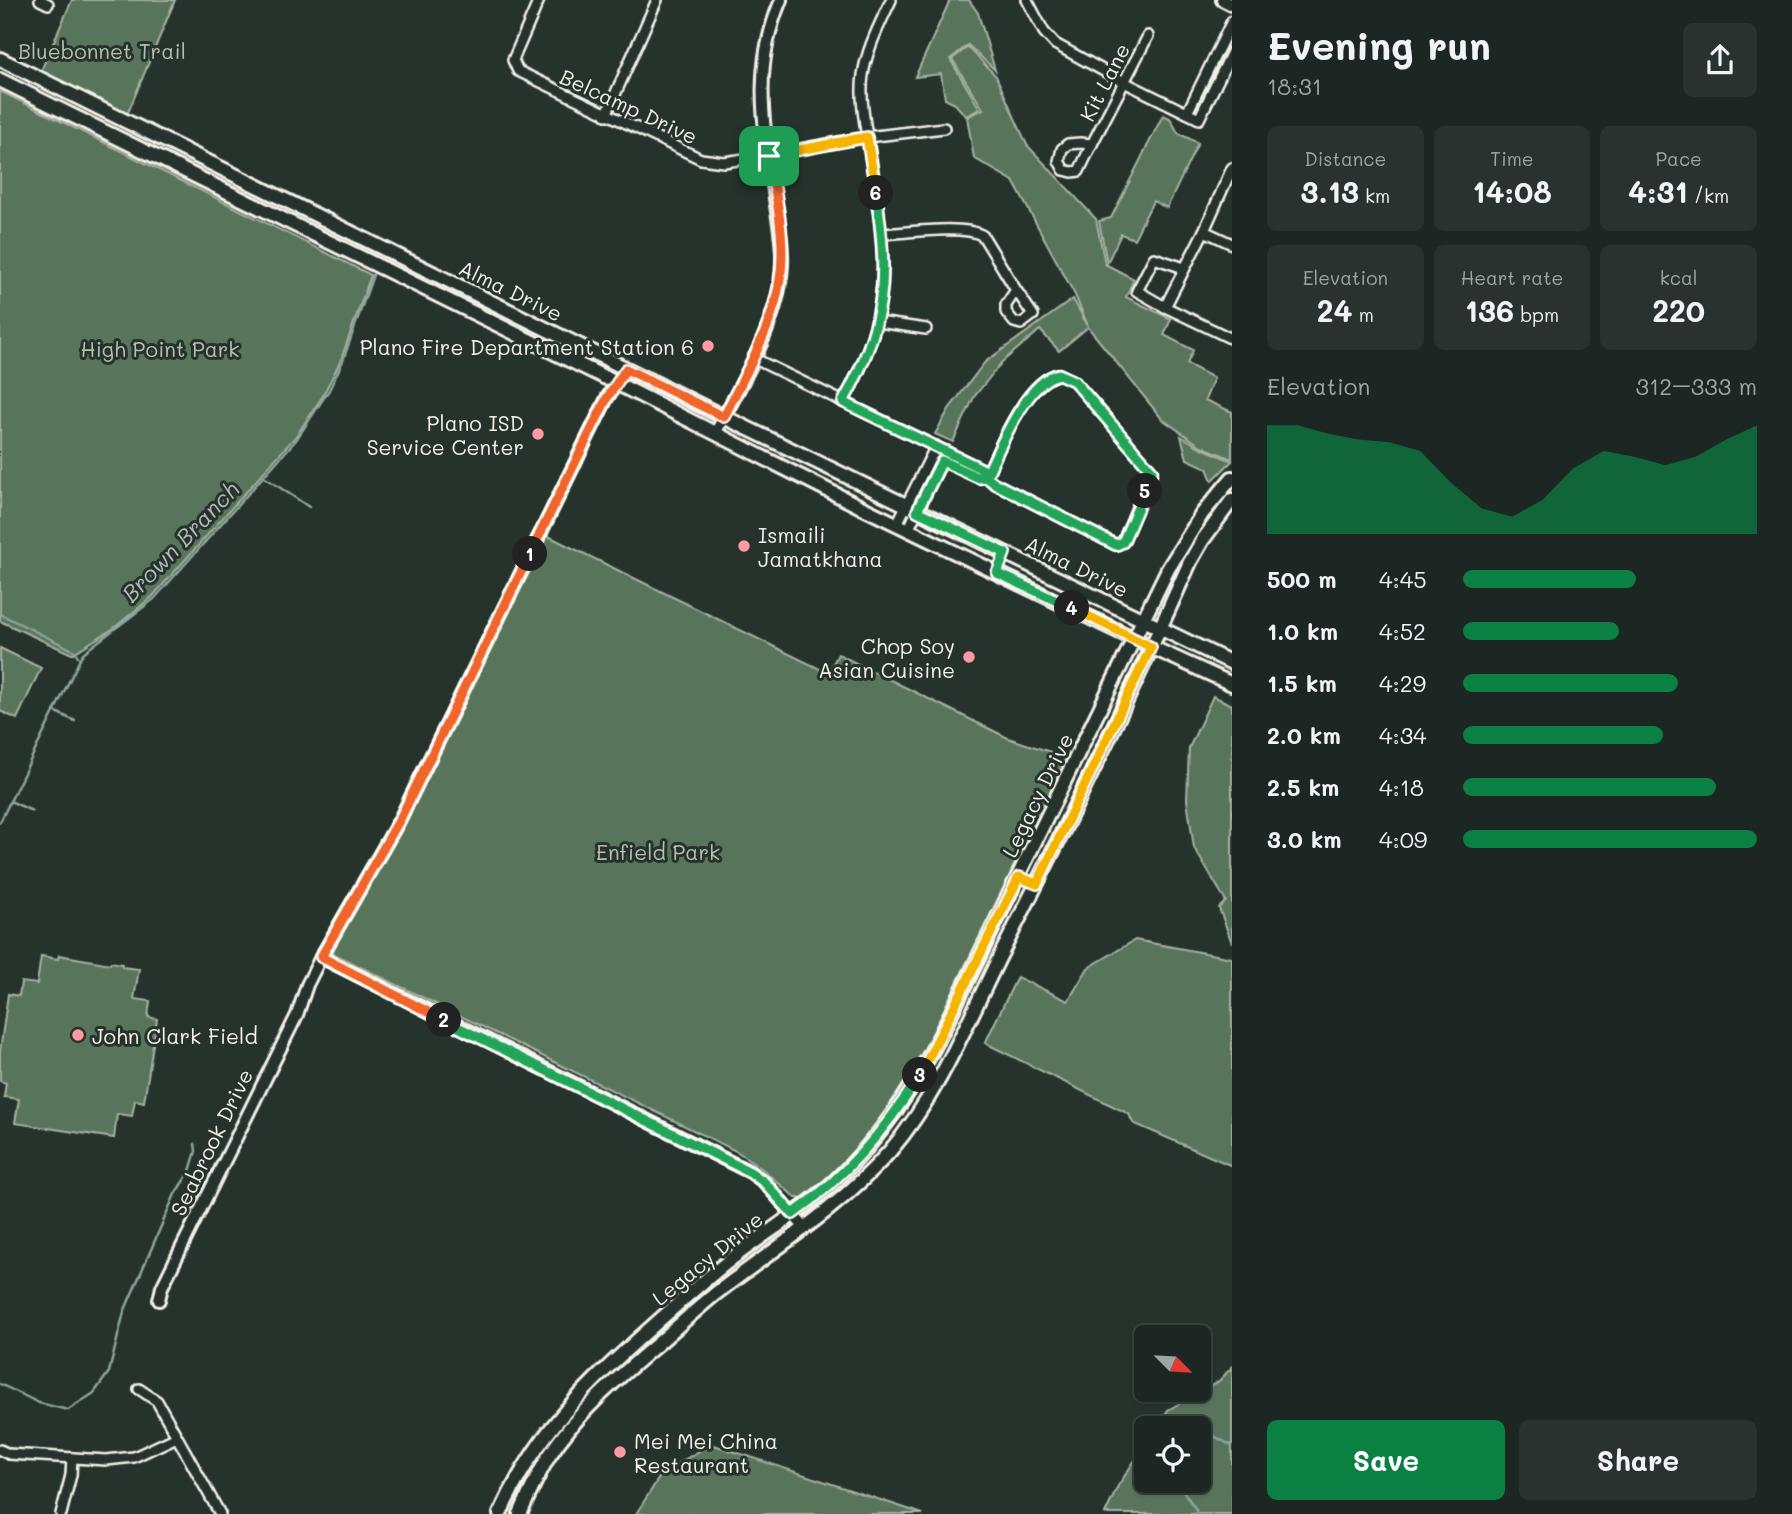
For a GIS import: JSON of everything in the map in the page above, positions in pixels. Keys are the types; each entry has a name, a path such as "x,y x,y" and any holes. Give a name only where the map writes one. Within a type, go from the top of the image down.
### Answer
{"main road":[{"name":"Alma Drive","path":"0,59 626,369 1232,663"},
{"name":"Alma Drive","path":"0,80 450,300 902,527 1232,684"},
{"path":"63,111 71,94"},
{"path":"450,300 456,285"},
{"name":"Legacy Drive","path":"500,1514 530,1456 566,1409 619,1357 729,1261 835,1181 897,1112 930,1056 1143,620 1187,536 1231,483"},
{"name":"Legacy Drive","path":"520,1514 543,1466 573,1424 627,1369 714,1295 805,1228 858,1183 913,1123 1037,884 1196,552 1232,500"},
{"path":"997,573 1005,553"},
{"path":"1076,758 1094,767"},
{"path":"1019,877 1037,884"},
{"path":"619,1357 627,1369"},
{"path":"530,1456 543,1466"}],"street":[{"name":"Belcamp Drive","path":"539,0 516,50 514,64 518,71 701,159 724,162 867,137 944,128"},
{"path":"607,115 657,0"},
{"path":"716,432 772,317 779,290 782,248 762,105 761,76 767,39 781,0"},
{"path":"843,402 862,364 878,322 883,280 882,234 867,137 863,77 870,45 891,0"},
{"path":"1222,0 1232,5"},
{"path":"1031,1 1044,32 1055,44 1199,119 1231,58 1216,53"},
{"path":"1187,113 1232,21"},
{"name":"Kit Lane","path":"1092,144 1148,36"},
{"path":"1165,307 1204,231 1232,168"},
{"path":"882,234 964,230 978,232 1016,290"},
{"path":"1204,231 1232,244"},
{"path":"1184,268 1154,258 1137,291 1232,340"},
{"path":"878,322 926,329"},
{"path":"753,358 934,451 984,470 986,477 1116,545 1121,545 1152,471 1074,381 1059,374 1048,377 1019,410 986,477"},
{"name":"Seabrook Drive","path":"159,1300 162,1287 214,1178 297,1015 307,985 321,957 400,819 607,398 626,369"},
{"path":"912,508 934,451"},
{"path":"902,527 945,456"},
{"path":"321,957 750,1172 764,1182 805,1228"},
{"path":"139,1389 157,1401 220,1514"},
{"path":"0,1450 9,1454 106,1460 134,1457 177,1437"},
{"path":"61,1514 71,1475 72,1458"}],"green space":[{"name":"Bluebonnet Trail","path":"72,0 175,0 127,115 40,73"},
{"path":"950,0 969,0 978,13 995,70 968,45 950,59 980,109 966,116 955,104 945,99 941,74 915,77"},
{"path":"968,47 996,76 1027,145 1096,219 1105,264 1134,279 1126,297 1171,319 1164,335 1193,350 1187,364 1214,378 1205,400 1232,412 1232,459 1201,446 1162,419 1088,327 1059,351 1040,330 1002,362 974,397 953,442 935,434 949,409 985,362 1073,299 1088,326 1075,295 1013,181 974,158 967,117 983,109 952,59"},
{"name":"High Point Park","path":"0,91 371,275 340,362 322,397 296,436 152,597 114,628 72,654 0,621"},
{"path":"1163,115 1170,118 1178,133 1198,143 1167,208 1153,201 1134,239 1121,234 1107,263 1099,221 1111,218"},
{"path":"1181,436 1232,461 1212,481 1207,468 1187,459"},
{"name":"Enfield Park","path":"546,535 828,673 838,654 1008,738 1063,756 1067,763 923,1061 869,1134 839,1167 805,1198 796,1198 736,1151 334,954 337,938 399,835"},
{"path":"0,648 41,668 17,719 0,711"},
{"path":"1213,696 1232,705 1232,943 1219,908 1226,901 1194,848 1187,800 1189,748"},
{"path":"1135,940 1232,958 1232,1166 1133,1123 1129,1114 985,1043 1017,977 1068,1001 1088,968"},
{"name":"John Clark Field","path":"59,955 139,969 134,999 150,1001 148,1017 157,1019 144,1102 135,1100 132,1116 117,1114 114,1138 15,1123 19,1099 4,1097 6,1083 0,1081 0,1051 8,994 19,996 21,982 37,984 41,956 58,959"},
{"path":"1232,1367 1232,1514 1105,1514 1118,1486 1134,1461 1134,1493 1211,1493 1211,1416 1164,1416 1168,1410 1182,1402 1211,1402 1211,1386"},
{"path":"711,1444 923,1514 636,1514 662,1473"}],"waterway":[{"name":"Brown Branch","path":"0,822 83,653 154,599 296,440 329,390 342,363 373,275"},
{"path":"264,477 309,507"},
{"path":"0,614 75,651 80,660"},
{"path":"54,711 75,721"},
{"path":"10,801 32,811"},
{"path":"0,1384 39,1403 68,1410 94,1393 109,1372 124,1312 175,1194 190,1171 196,1151 195,1144"},
{"path":"1211,1437 1232,1446"},
{"path":"1185,1493 1197,1514"}],"place":[{"name":"Plano Fire Department Station 6","path":"708,346"},
{"name":"Plano ISD Service Center","path":"538,434"},
{"name":"Ismaili Jamatkhana","path":"744,546"},
{"name":"Chop Soy Asian Cuisine","path":"969,657"},
{"name":"John Clark Field","path":"78,1035"},
{"name":"Mei Mei China Restaurant","path":"620,1452"}],"route":[{"path":"769,156 782,248 779,290 764,336 724,417 626,369 610,391 388,843 333,932 321,957 750,1172 764,1182 793,1214 835,1181 897,1112 930,1056 1019,877 1037,884 1151,647 997,573 1005,553 917,511 942,461 979,478 986,477 1019,410 1048,377 1055,374 1067,376 1074,381 1152,471 1135,516 1119,545 1098,537 994,483 986,477 984,470 843,402 871,344 878,322 883,280 882,234 867,137 769,156"}]}
